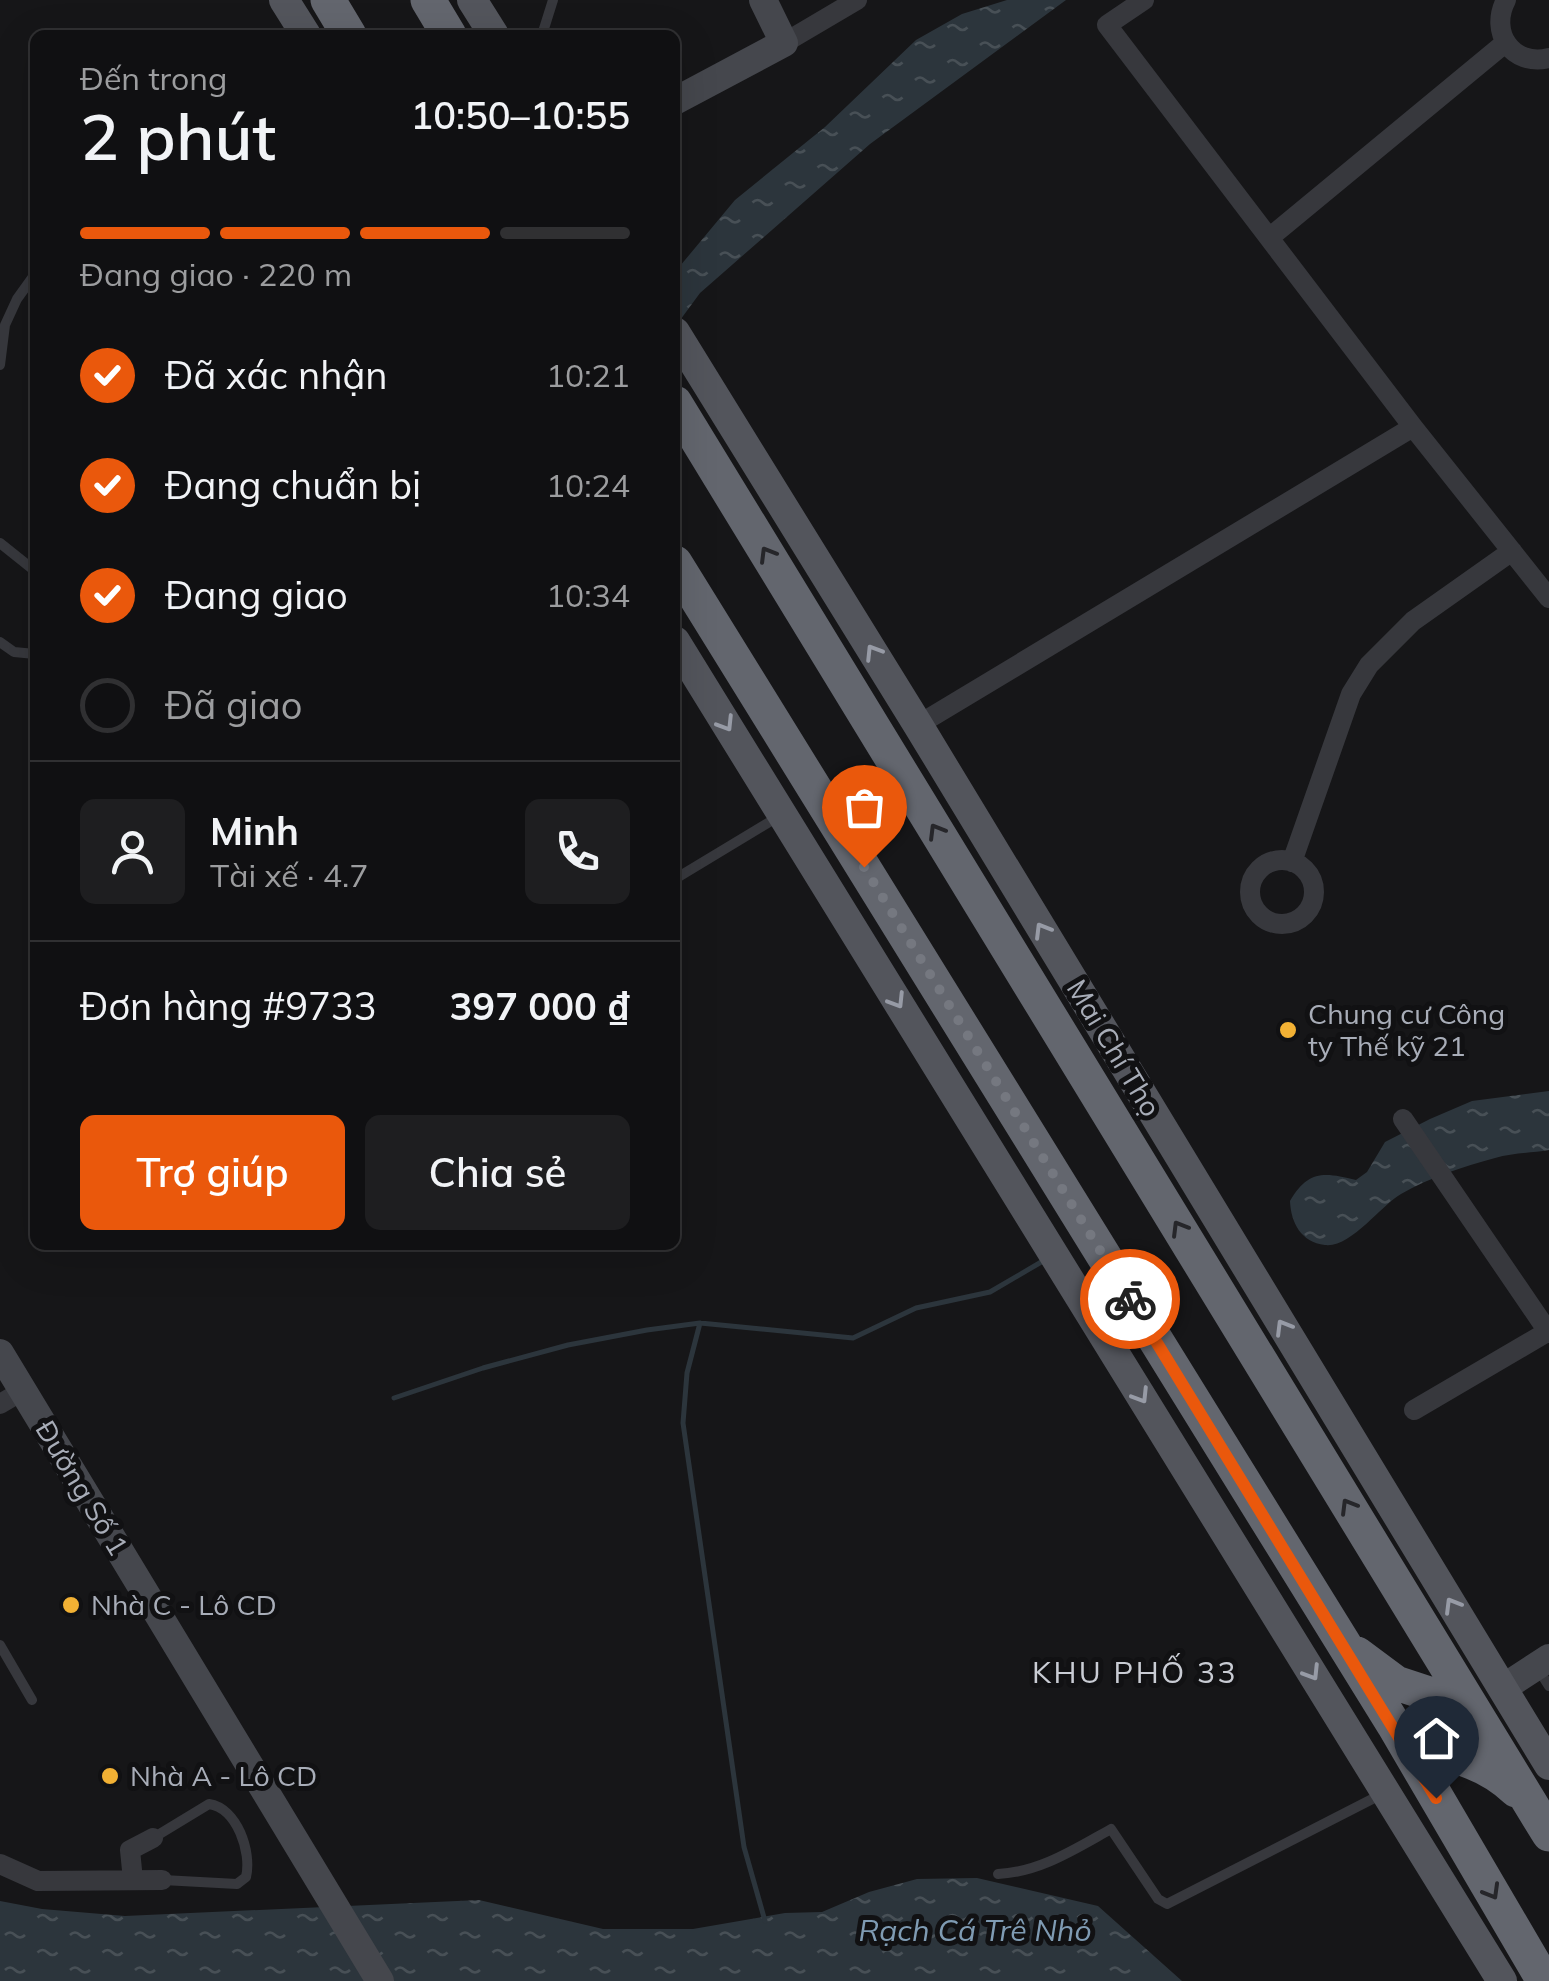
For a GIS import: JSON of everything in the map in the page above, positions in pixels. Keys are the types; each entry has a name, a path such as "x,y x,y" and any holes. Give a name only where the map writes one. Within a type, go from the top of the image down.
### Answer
{"highway":[{"path":"328,0 346,30"},
{"path":"428,0 447,30"},
{"name":"Mai Chí Thọ","path":"680,411 1540,1820"},
{"path":"680,571 1408,1748 1544,1981"},
{"path":"1342,1641 1396,1682 1472,1708"},
{"path":"1408,1748 1472,1708"},
{"path":"1408,1748 1461,1757 1488,1769 1506,1780 1540,1820"}],"main road":[{"path":"284,0 303,30"},
{"path":"472,0 491,30"},
{"name":"Mai Chí Thọ","path":"680,340 1549,1765"},
{"path":"680,649 1502,1981"},
{"path":"1472,1708 1503,1688"},
{"path":"1378,1781 1408,1748"}],"street":[{"path":"762,0 784,42"},
{"path":"680,98 857,0"},
{"path":"1144,0 1106,25 1413,427 1549,598"},
{"path":"1506,0 1499,17 1505,43 1526,59 1549,58"},
{"path":"1270,238 1505,43"},
{"path":"918,725 1413,427"},
{"path":"1292,862 1351,694 1370,665 1412,621 1512,551"},
{"path":"1404,1119 1549,1332 1414,1410"},
{"name":"Đường Số 1","path":"0,1354 11,1398 289,1826 380,1981"},
{"path":"1503,1688 1545,1670"},
{"path":"133,1880 130,1850 154,1838"},
{"path":"0,1864 38,1881 162,1880"}],"lane":[{"path":"544,30 553,0"},
{"path":"0,365 5,325 30,281"},
{"path":"0,544 30,567"},
{"path":"0,642 14,652 30,654"},
{"path":"680,875 782,815"},
{"path":"0,1645 32,1700"},
{"path":"998,1874 1044,1865 1111,1830 1158,1899 1167,1904 1378,1781"},
{"path":"154,1838 209,1804 219,1806 233,1823 248,1855 246,1877 237,1884 162,1880"}],"water":[{"path":"1007,0 1066,0 870,144 700,293 680,320 680,266 735,200 825,127 916,40 962,14"},
{"path":"1549,1091 1549,1150 1495,1158 1423,1183 1401,1194 1355,1233 1335,1244 1310,1240 1295,1224 1290,1201 1310,1179 1326,1175 1356,1180 1367,1172 1385,1142 1472,1101"},
{"name":"Rạch Cá Trê Nhỏ","path":"977,1878 1098,1906 1182,1981 0,1981 0,1901 125,1916 479,1900 603,1929 693,1929 785,1913 822,1912 869,1892 917,1879"}],"waterway":[{"path":"394,1398 568,1345 700,1323 853,1338 916,1308 990,1292 1043,1261"},
{"path":"700,1323 687,1373 683,1423 744,1847 765,1921"}],"way so far":[{"path":"864,867 1130,1299"}],"place":[{"name":"Chung cư Công ty Thế kỹ 21","path":"1288,1030"},
{"name":"Nhà C - Lô CD","path":"71,1605"},
{"name":"Nhà A - Lô CD","path":"110,1776"}],"district":[{"name":"KHU PHỐ 33","path":"1135,1673"}],"route":[{"path":"1130,1299 1436,1798"}]}
